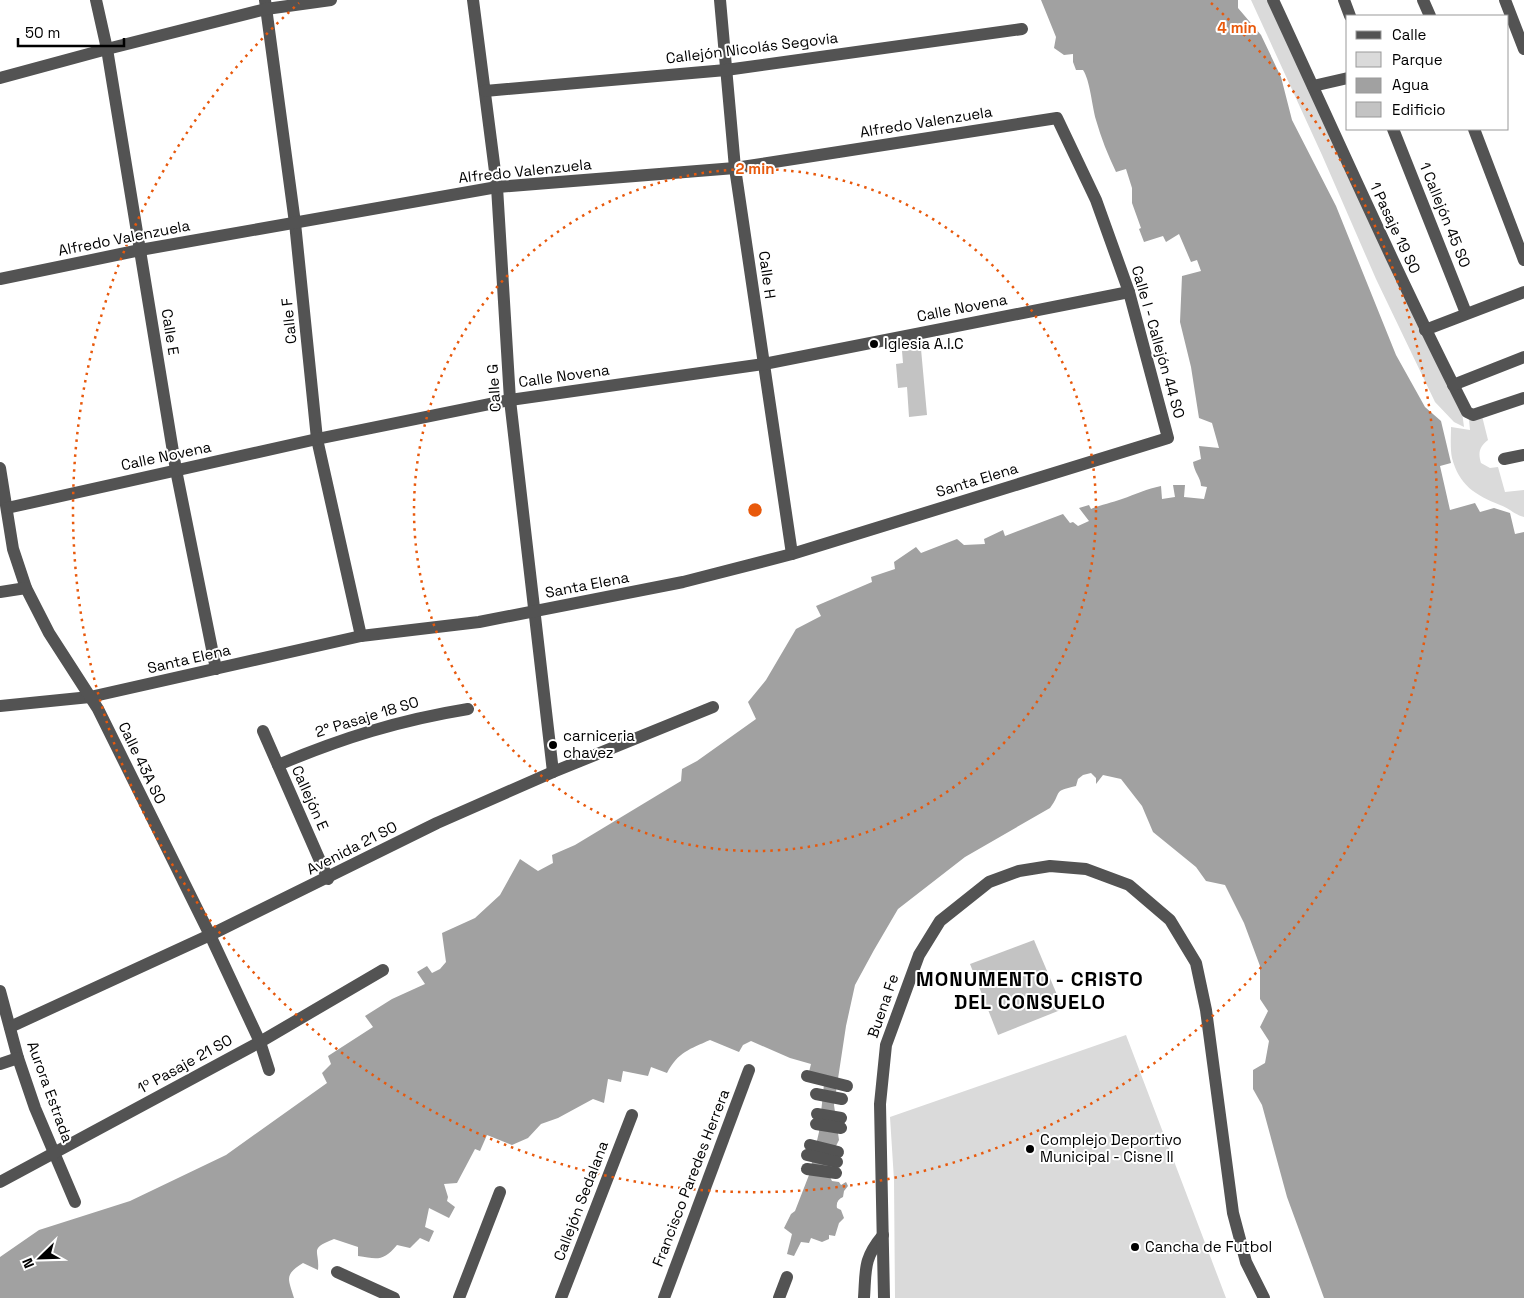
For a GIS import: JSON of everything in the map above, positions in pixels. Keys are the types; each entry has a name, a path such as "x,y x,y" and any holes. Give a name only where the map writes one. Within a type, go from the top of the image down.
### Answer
{"street":[{"name":"Calle E","path":"96,0 107,49 176,470 216,670"},
{"path":"0,78 265,5 331,0"},
{"name":"Calle G","path":"473,0 497,188 510,400 553,772"},
{"name":"Calle H","path":"720,0 735,168 792,554"},
{"name":"1 Pasaje 19 SO","path":"1273,0 1425,330 1467,412 1472,415 1524,398"},
{"path":"1344,0 1350,15"},
{"path":"1423,0 1430,15"},
{"path":"1505,0 1524,49"},
{"name":"Calle F","path":"265,5 296,222 317,439 361,636"},
{"name":"Callejón Nicolás Segovia","path":"485,91 726,70 1022,30"},
{"path":"1313,86 1346,78"},
{"name":"Alfredo Valenzuela","path":"0,279 140,250 497,188 735,168 1057,118"},
{"name":"Calle I - Callejón 44 SO","path":"1057,118 1096,200 1130,292 1168,438"},
{"name":"1 Callejón 45 SO","path":"1393,130 1466,313"},
{"path":"1474,130 1524,260"},
{"name":"Calle Novena","path":"6,508 317,439 510,400 764,364 1130,292"},
{"path":"1425,330 1524,292"},
{"path":"1453,385 1524,357"},
{"name":"Santa Elena","path":"0,706 90,697 361,636 478,622 683,582 792,554 1168,438"},
{"path":"1504,460 1524,455"},
{"name":"Calle 43A SO","path":"0,468 13,549 26,588 49,633 98,709 210,935 260,1042 269,1070"},
{"path":"0,592 26,588"},
{"name":"Avenida 21 SO","path":"10,1028 210,935 438,823 553,772 712,707"},
{"name":"2° Pasaje 18 SO","path":"278,765 341,740 401,722 468,709"},
{"name":"Callejón E","path":"263,731 328,878"},
{"name":"Buena Fe","path":"884,1298 880,1104 886,1045 919,955 940,921 989,882 1019,870 1050,866 1086,869 1129,885 1170,920 1196,963 1206,1010 1232,1213 1246,1262 1264,1298"},
{"name":"1º Pasaje 21 SO","path":"0,1182 260,1042 383,970"},
{"name":"Aurora Estrada","path":"0,991 18,1058 35,1108 75,1202"},
{"path":"0,1064 18,1058"},
{"name":"Francisco Paredes Herrera","path":"664,1298 749,1070"},
{"path":"807,1076 847,1086"},
{"path":"816,1094 842,1099"},
{"name":"Callejón Sedalana","path":"561,1298 632,1115"},
{"path":"817,1119 841,1123"},
{"path":"807,1169 837,1162 808,1150"},
{"path":"459,1298 500,1192"},
{"path":"864,1298 867,1260 874,1246 883,1236"},
{"path":"337,1272 394,1298"},
{"path":"779,1298 786,1277"}],"green space":[{"path":"1251,0 1270,0 1462,412 1464,427 1454,422 1435,402 1376,279"},
{"path":"1482,416 1488,440 1480,450 1481,463 1490,468 1498,467 1505,492 1524,490 1524,517 1469,488 1455,467 1451,454 1451,427 1470,430 1469,420"},
{"name":"Complejo Deportivo Municipal - Cisne II","path":"1126,1035 1226,1298 895,1298 894,1180 890,1117"}],"water":[{"path":"1041,0 1238,0 1238,8 1261,35 1281,77 1292,120 1336,206 1396,355 1425,407 1441,421 1451,463 1440,466 1450,510 1475,503 1480,512 1494,508 1510,513 1515,534 1524,532 1524,1298 1324,1298 1287,1197 1262,1105 1253,1089 1253,1070 1265,1063 1269,1041 1260,1027 1268,1011 1260,999 1260,966 1244,923 1225,885 1206,881 1196,867 1153,832 1142,806 1121,779 1103,775 1096,784 1096,778 1091,773 1083,775 1078,779 1076,786 1060,791 1050,808 965,857 898,909 855,985 846,1026 834,1105 839,1140 835,1148 830,1177 832,1181 839,1182 841,1185 846,1182 848,1186 837,1204 837,1208 841,1210 844,1218 839,1223 835,1236 829,1235 829,1239 822,1242 811,1238 809,1243 801,1242 794,1256 787,1254 792,1234 784,1228 791,1214 795,1211 809,1175 819,1132 824,1084 807,1080 811,1064 790,1058 751,1041 743,1045 739,1052 710,1040 680,1056 667,1073 651,1067 648,1076 623,1071 621,1082 608,1079 604,1103 593,1099 558,1118 541,1124 528,1138 512,1145 487,1135 480,1151 475,1149 457,1183 444,1184 448,1197 447,1201 455,1207 449,1218 429,1208 425,1227 434,1231 429,1242 420,1238 410,1248 397,1245 384,1257 375,1258 358,1256 358,1247 334,1239 326,1242 317,1251 318,1270 303,1263 290,1274 289,1281 294,1298 0,1298 0,1257 39,1230 130,1201 226,1155 327,1083 322,1073 331,1064 328,1056 373,1027 365,1016 392,999 425,984 417,972 427,966 432,973 440,969 446,962 442,933 475,918 500,895 520,859 538,871 553,863 552,855 575,845 681,781 682,769 697,761 756,719 748,702 766,680 796,629 821,616 816,606 872,582 871,577 895,569 894,562 916,547 921,553 957,539 964,545 985,544 984,539 1003,530 1005,536 1063,514 1070,523 1073,522 1078,526 1089,521 1079,508 1089,505 1091,509 1161,486 1162,499 1175,497 1173,485 1185,485 1184,497 1204,499 1207,487 1201,486 1193,462 1201,459 1199,446 1219,448 1212,423 1199,418 1191,367 1180,322 1182,276 1201,271 1197,260 1191,262 1179,234 1166,242 1163,236 1144,242 1132,203 1132,188 1126,169 1116,172 1098,127 1085,74 1083,70 1076,70 1073,54 1064,55 1054,48 1056,37"}],"building":[{"path":"921,349 927,415 909,417 907,387 898,388 896,364 903,363 902,351"},
{"path":"1034,940 1063,1009 998,1035 970,964"}],"place":[{"name":"Iglesia A.I.C","path":"874,344"},
{"name":"carniceria chavez","path":"553,745"},
{"name":"Complejo Deportivo Municipal - Cisne II","path":"1030,1149"},
{"name":"Cancha de Futbol","path":"1135,1247"}],"district":[{"name":"MONUMENTO - CRISTO DEL CONSUELO","path":"1030,990"}]}
